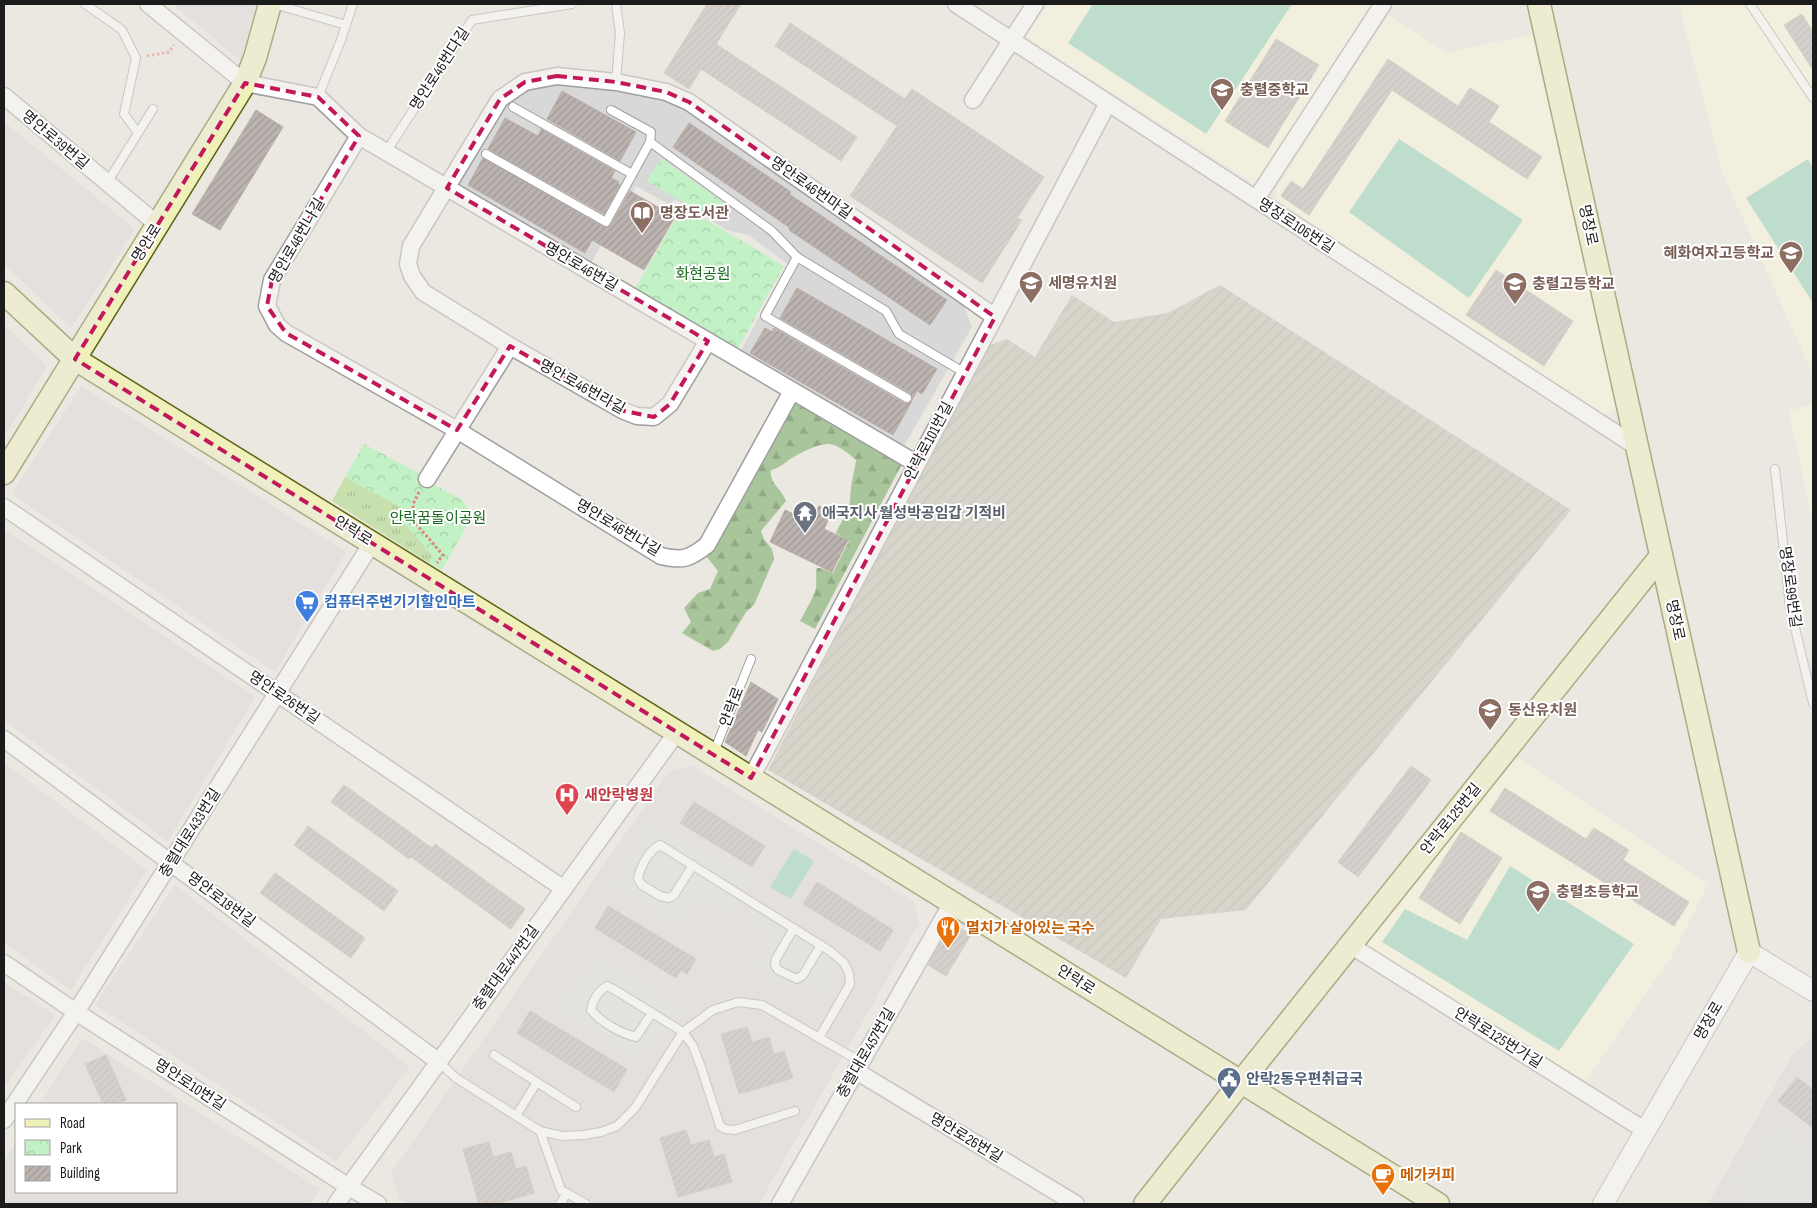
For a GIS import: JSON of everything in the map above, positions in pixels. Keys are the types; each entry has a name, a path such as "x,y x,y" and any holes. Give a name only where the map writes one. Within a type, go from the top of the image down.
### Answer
{"main road":[{"name":"명안로","path":"4,473 245,83 255,58 270,4"},
{"name":"명장로","path":"1539,4 1749,952"},
{"name":"안락로","path":"4,293 75,359 1438,1204"},
{"name":"안락로125번길","path":"1145,1204 1661,556"}],"street":[{"path":"148,4 245,83 318,97"},
{"name":"명장로106번길","path":"956,4 1637,447"},
{"path":"973,100 1035,4"},
{"path":"1256,199 1383,4"},
{"name":"명안로46번마길","path":"446,188 500,100 525,82 556,76 616,82 666,92 689,102 995,317"},
{"name":"명안로39번길","path":"4,96 158,225"},
{"name":"명안로46번길","path":"318,97 359,136 917,464"},
{"name":"안락로101번길","path":"751,778 1108,103"},
{"name":"명안로46번나길","path":"359,136 272,280 268,306 277,325 286,333 457,430 661,556 678,560 693,556 707,545 792,391"},
{"name":"명안로46번라길","path":"446,188 411,246 408,264 412,276 423,292 510,346 624,412 637,416 654,417 670,404 708,341"},
{"path":"427,479 510,346"},
{"name":"명안로26번길","path":"4,506 564,889"},
{"name":"충렬대로433번길","path":"15,1103 171,863 372,543"},
{"name":"충렬대로447번길","path":"336,1204 677,732"},
{"name":"명안로18번길","path":"4,740 439,1062"},
{"name":"충렬대로457번길","path":"780,1204 952,903"},
{"name":"안락로125번가길","path":"1350,945 1646,1131"},
{"path":"1749,952 1813,991"},
{"name":"명장로","path":"1603,1204 1749,952"},
{"name":"명안로10번길","path":"4,963 76,1012 378,1204"},
{"name":"명안로26번길","path":"858,1067 1076,1204"},
{"name":"충렬대로433번길","path":"4,1120 15,1104"}],"lane":[{"path":"85,4 122,30 136,58 124,114 138,133"},
{"path":"274,4 346,26"},
{"path":"318,97 353,4"},
{"name":"명안로46번다길","path":"386,152 472,20 572,4"},
{"path":"616,4 620,32 616,82"},
{"path":"1750,4 1813,98"},
{"path":"513,107 632,174"},
{"path":"107,183 153,109"},
{"path":"486,154 606,222 650,142 651,132 611,110"},
{"path":"650,142 772,231 797,257 886,311 899,334 965,373"},
{"path":"797,257 765,316 906,398"},
{"name":"명장로99번길","path":"1775,469 1790,607 1813,703"},
{"name":"안락로","path":"713,755 751,659"},
{"path":"692,864 674,895 668,898 660,896 642,885 638,879 654,848 660,845 692,864 821,945 844,963 849,973 850,984 819,1038"},
{"path":"794,928 776,959 775,965 778,970 797,979 803,975 821,945"},
{"path":"652,1013 636,1037 627,1035 597,1017 591,1010 592,1003 601,990 607,986 652,1013 683,1032 693,1046 709,1090 717,1120 720,1126 725,1129 735,1130 795,1110"},
{"path":"439,1062 456,1078 540,1131 562,1136 601,1132 617,1126 635,1108 683,1032 712,1010 738,1002 762,1005 819,1038 858,1067"},
{"path":"494,1055 576,1107"},
{"path":"516,1116 536,1082"},
{"path":"540,1131 561,1190 586,1204"},
{"path":"560,1204 567,1193"}],"path":[{"path":"136,58 168,52 184,33"},
{"path":"427,479 414,502 411,518 443,555 435,567"}],"highlighted area":[{"path":"557,76 616,82 666,92 689,102 995,317 751,778 75,359 245,83 318,97 359,136 272,280 267,306 286,333 457,430 510,346 624,411 654,417 670,404 708,341 447,188 500,99 525,82"}],"shaded area":[{"path":"173,4 256,4 241,61"},
{"name":"충렬중학교","path":"1048,4 1373,4 1256,185 1026,37"},
{"name":"혜화여자고등학교","path":"1680,4 1813,4 1813,375 1723,174"},
{"name":"충렬고등학교","path":"1388,15 1447,53 1532,34 1618,411 1602,415 1277,200 1276,189"},
{"path":"527,85 585,85 641,94 681,105 963,303 972,327 903,448 740,352 788,264 748,235 727,230 674,199 670,205 636,186 591,263 458,184 504,102"},
{"path":"4,122 135,229 71,328 4,264"},
{"path":"1220,285 1571,510 1246,910 1161,919 1126,978 768,770 985,347 1007,339 1035,357 1072,295 1114,322 1168,313"},
{"path":"4,324 47,366 4,438"},
{"path":"81,386 346,552 275,672 12,494"},
{"path":"1813,404 1813,523 1789,411"},
{"path":"4,529 255,697 168,841 4,720"},
{"name":"충렬초등학교","path":"1512,754 1708,884 1672,956 1584,1083 1360,942"},
{"path":"4,763 147,870 71,990 4,943"},
{"path":"692,766 914,902 919,923 759,1204 409,1204 399,1199 391,1173 668,772"},
{"path":"647,816 758,872 733,916 701,900 677,930 607,885"},
{"path":"175,885 410,1067 336,1161 95,1005"},
{"path":"755,897 838,950 838,977 818,1020 822,998 797,980 792,999 761,979 748,966 766,933 743,920"},
{"path":"593,951 691,1008 636,1064 560,1015 558,1001"},
{"path":"4,982 55,1015 4,1088"},
{"path":"1813,1036 1813,1204 1708,1204 1791,1057"},
{"path":"82,1038 320,1189 310,1204 4,1204 4,1162 15,1144 15,1193 178,1193 178,1103 41,1103"},
{"path":"1773,1118 1813,1146 1813,1204 1749,1204 1726,1184"}],"green space":[{"path":"1093,4 1292,4 1206,134 1068,43"},
{"path":"1399,139 1523,220 1469,298 1349,212"},
{"path":"661,158 727,205 720,218 705,215 647,181"},
{"path":"1808,159 1813,168 1813,303 1746,198"},
{"name":"화현공원","path":"683,206 784,266 737,350 635,289"},
{"path":"793,395 887,452 901,466 815,629 800,621 816,588 817,568 833,573 849,541 836,533 849,506 856,460 840,448 825,444 805,451 771,470 772,479 786,501 761,531 764,539 772,549 774,559 754,605 746,612 728,642 720,649 713,651 682,633 691,622 684,608 698,593 710,589 718,571 706,556"},
{"name":"안락꿈돌이공원","path":"364,444 426,477 431,483 463,500 472,517 442,570 429,563 433,556 400,519 400,507 345,477"},
{"path":"345,477 400,507 415,535 433,556 429,563 332,501"},
{"path":"794,849 814,861 791,899 770,887"},
{"path":"1510,866 1634,944 1559,1051 1382,942 1405,909 1467,940"}],"building":[{"path":"707,4 741,4 716,44 857,137 841,161 701,69 689,89 664,73"},
{"path":"1802,14 1813,32 1813,70 1784,25"},
{"path":"790,23 905,99 912,89 1044,177 1017,218 1022,220 982,283 850,196 897,126 775,46"},
{"path":"1276,39 1319,65 1268,148 1225,121"},
{"path":"1388,59 1458,106 1470,88 1499,106 1489,122 1542,157 1527,179 1392,90 1309,215 1281,196 1291,181 1303,189"},
{"path":"562,91 636,132 620,161 547,119"},
{"path":"256,110 283,127 220,230 192,214"},
{"path":"505,118 538,136 541,129 615,171 611,178 619,182 618,184 620,185 604,214 488,149"},
{"path":"689,123 791,192 789,194 947,300 930,325 789,230 790,228 673,147"},
{"path":"483,158 604,227 611,225 630,191 675,217 644,270 592,240 585,253 468,185"},
{"path":"1496,270 1573,321 1544,366 1466,315"},
{"path":"797,288 937,369 922,394 917,391 912,400 910,393 780,318"},
{"path":"765,328 772,332 774,328 904,403 907,404 912,401 893,435 750,353"},
{"name":"애국지사 월성박공임갑 기적비","path":"819,506 832,512 824,529 848,540 832,572 770,542 785,510 811,522"},
{"path":"751,682 778,699 762,732 758,730 746,756 725,742"},
{"path":"1411,766 1431,780 1358,877 1338,862"},
{"path":"344,785 432,848 435,844 525,909 511,929 411,857 409,859 331,802"},
{"path":"1505,788 1586,839 1594,828 1629,850 1623,860 1689,902 1674,926 1490,811"},
{"path":"694,802 765,846 752,867 680,823"},
{"path":"308,826 398,891 384,911 294,845"},
{"path":"1461,832 1502,858 1460,924 1419,898"},
{"path":"275,873 365,938 351,958 260,893"},
{"path":"817,882 893,930 880,951 803,904"},
{"path":"608,906 696,959 687,974 681,970 676,978 595,928"},
{"name":"멸치가 살아있는 국수","path":"952,923 971,935 946,976 928,965"},
{"path":"530,1011 627,1069 614,1092 517,1033"},
{"path":"747,1027 752,1042 769,1037 774,1054 784,1051 793,1078 739,1094 721,1034"},
{"path":"106,1055 126,1100 118,1103 103,1103 85,1064"},
{"path":"1797,1077 1813,1090 1813,1128 1778,1101"},
{"path":"686,1130 691,1145 709,1140 714,1157 724,1154 732,1182 678,1197 660,1138"},
{"path":"489,1142 493,1157 511,1152 516,1169 526,1166 534,1193 497,1204 479,1204 463,1149"}],"place":[{"name":"충렬중학교","path":"1222,111"},
{"name":"명장도서관","path":"642,234"},
{"name":"혜화여자고등학교","path":"1791,274"},
{"name":"세명유치원","path":"1031,304"},
{"name":"충렬고등학교","path":"1515,305"},
{"name":"애국지사 월성박공임갑 기적비","path":"805,534"},
{"name":"컴퓨터주변기기할인마트","path":"307,623"},
{"name":"동산유치원","path":"1490,731"},
{"name":"새안락병원","path":"567,816"},
{"name":"충렬초등학교","path":"1538,913"},
{"name":"멸치가 살아있는 국수","path":"948,949"},
{"name":"안락2동우편취급국","path":"1229,1100"},
{"name":"메가커피","path":"1383,1196"}]}
